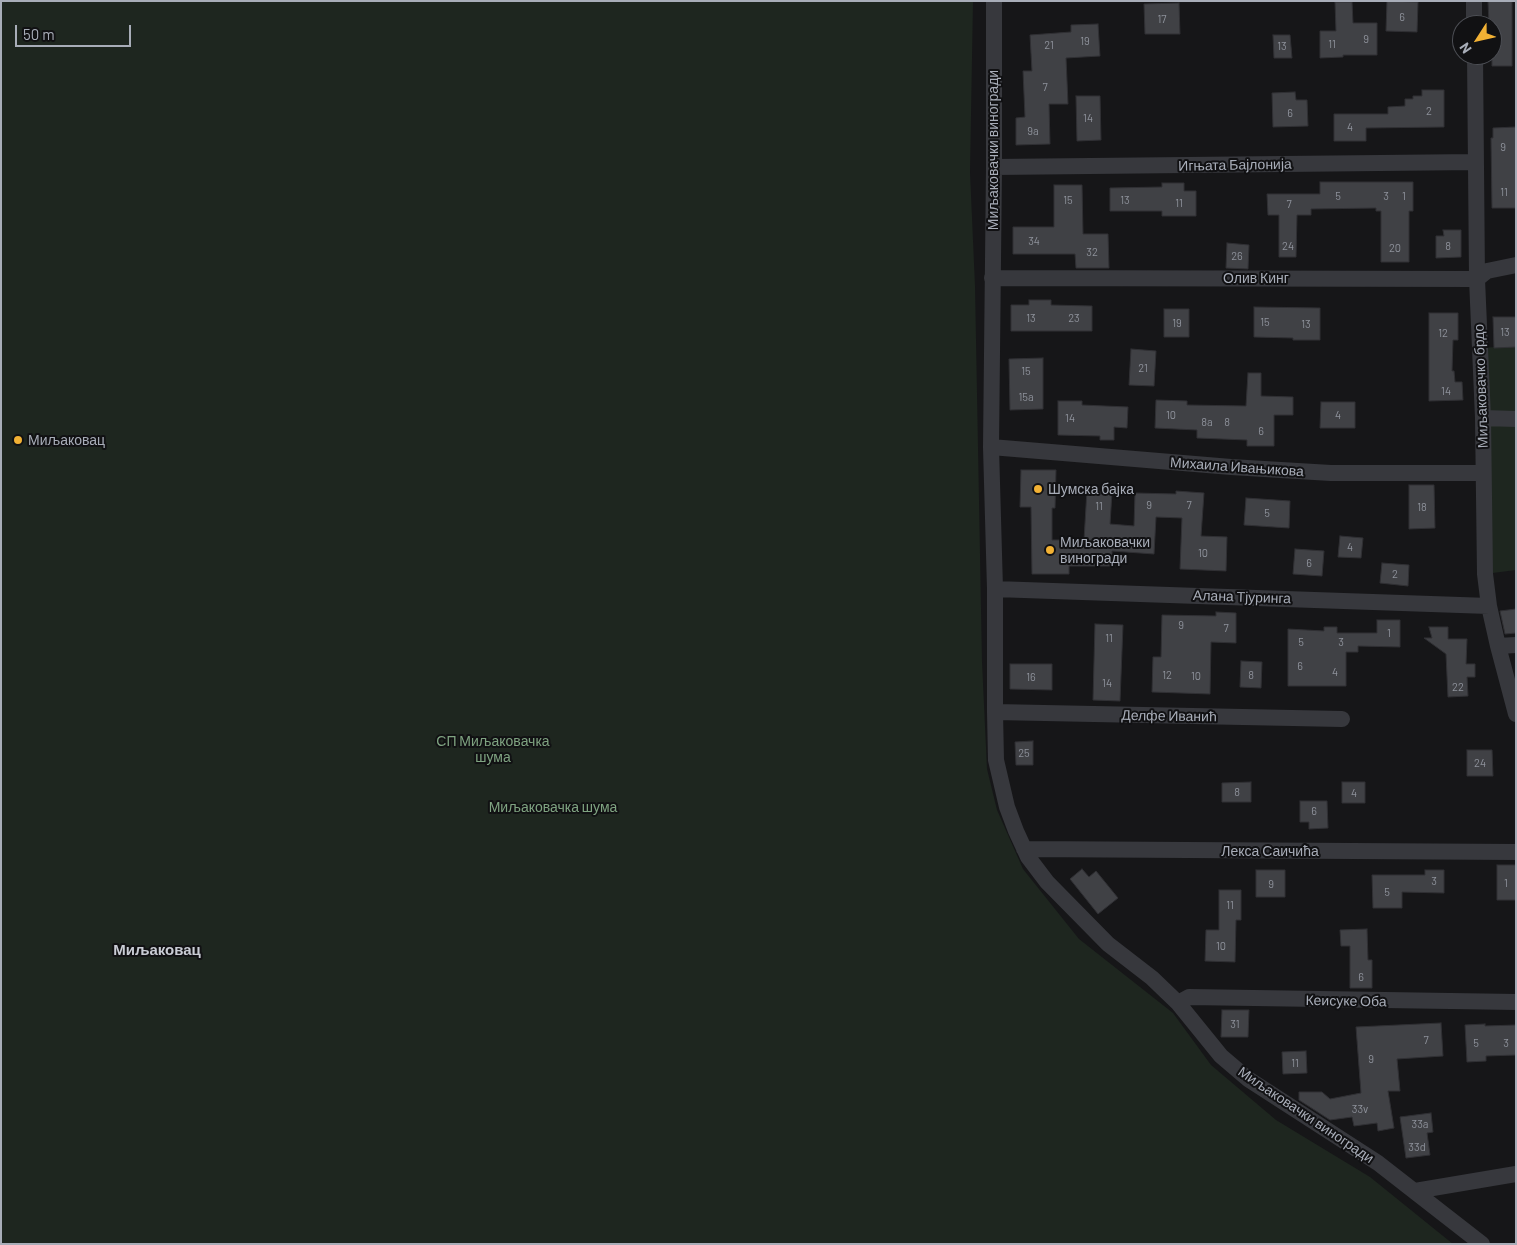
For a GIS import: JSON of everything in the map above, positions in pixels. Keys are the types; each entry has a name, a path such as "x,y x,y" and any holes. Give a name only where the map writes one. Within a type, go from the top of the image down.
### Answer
{"street":[{"name":"Миљаковачки виногради","path":"994,1 991,447 995,590 995,712 996,760 1007,807 1024,849 1046,882 1108,944 1152,978 1178,1002 1212,1046 1248,1079 1362,1152 1482,1244"},
{"path":"1474,1 1474,15"},
{"name":"Миљаковачко брдо","path":"1475,65 1485,574 1489,606 1516,714"},
{"name":"Игњата Бајлонија","path":"994,167 1476,162"},
{"name":"Олив Кинг","path":"992,278 1478,279 1488,271 1516,265"},
{"path":"1483,418 1516,419"},
{"name":"Михаила Ивањикова","path":"991,447 1232,467 1321,472 1483,473"},
{"name":"Алана Тјуринга","path":"995,590 1489,606"},
{"path":"1498,646 1516,645"},
{"name":"Делфе Иванић","path":"995,712 1342,719"},
{"name":"Лекса Саичића","path":"1024,849 1516,852"},
{"name":"Кеисуке Оба","path":"1178,1002 1188,998 1516,1002"},
{"path":"1415,1191 1516,1174"}],"green space":[{"name":"Миљаковачка шума","path":"1,1 973,1 970,172 975,286 982,662 987,769 997,810 1023,869 1079,939 1173,1013 1211,1065 1276,1120 1370,1177 1453,1244 1,1244"},
{"path":"1516,346 1516,570 1485,574 1478,348"}],"building":[{"path":"1387,1 1418,2 1417,32 1386,31"},
{"path":"1488,1 1512,1 1512,66 1492,66 1502,65 1502,15 1489,15"},
{"path":"1335,2 1352,2 1353,23 1377,23 1377,55 1343,55 1343,57 1320,58 1320,31 1336,31"},
{"path":"1179,3 1180,34 1145,34 1144,4"},
{"path":"1098,24 1100,56 1066,58 1068,104 1049,104 1050,144 1016,145 1016,118 1025,117 1023,71 1032,71 1030,35 1071,32 1071,25"},
{"path":"1273,35 1290,35 1292,58 1274,58"},
{"path":"1422,90 1444,90 1444,127 1366,128 1366,141 1334,141 1334,114 1388,114 1388,107 1405,106 1405,99 1413,99 1413,96 1422,96"},
{"path":"1295,92 1296,100 1307,100 1308,126 1273,127 1272,93"},
{"path":"1076,96 1100,96 1101,140 1077,141"},
{"path":"1516,127 1516,208 1492,208 1491,138 1493,138 1493,128"},
{"path":"1320,182 1413,182 1413,211 1409,211 1409,262 1381,262 1381,211 1376,211 1376,208 1311,209 1311,215 1297,215 1296,257 1279,257 1279,215 1268,215 1267,194 1320,194"},
{"path":"1162,183 1184,183 1184,191 1196,191 1196,216 1162,216 1162,211 1110,211 1110,188 1162,187"},
{"path":"1054,185 1082,185 1083,234 1108,234 1109,268 1076,268 1075,254 1013,254 1013,227 1054,227"},
{"path":"1443,230 1461,230 1461,257 1436,258 1436,236 1444,236"},
{"path":"1227,243 1249,245 1248,269 1226,268"},
{"path":"1029,300 1051,300 1051,305 1092,306 1092,331 1011,331 1011,305 1029,305"},
{"path":"1254,307 1320,308 1320,340 1254,337"},
{"path":"1164,309 1189,309 1189,337 1164,337"},
{"path":"1429,313 1458,313 1458,340 1453,340 1452,371 1454,371 1455,382 1462,382 1463,400 1429,401"},
{"path":"1493,317 1516,317 1516,347 1494,348"},
{"path":"1131,349 1156,351 1154,386 1129,385"},
{"path":"1043,358 1043,409 1010,410 1009,359"},
{"path":"1248,373 1261,373 1261,396 1293,397 1293,415 1274,415 1274,446 1247,446 1247,440 1197,438 1197,430 1155,428 1156,400 1187,401 1187,405 1246,406"},
{"path":"1058,401 1082,401 1082,405 1128,407 1127,428 1114,427 1114,440 1100,440 1100,436 1058,435"},
{"path":"1321,402 1355,402 1355,428 1320,428"},
{"path":"1021,470 1056,470 1055,508 1052,508 1052,540 1084,540 1087,490 1112,492 1110,524 1134,526 1135,493 1176,494 1176,491 1204,493 1201,536 1227,537 1226,571 1180,569 1182,518 1156,517 1154,554 1112,551 1112,566 1069,566 1069,574 1032,574 1031,507 1020,507"},
{"path":"1409,485 1434,485 1435,528 1409,529"},
{"path":"1246,498 1290,501 1289,528 1244,525"},
{"path":"1340,536 1363,538 1361,558 1338,557"},
{"path":"1295,549 1324,551 1322,576 1293,574"},
{"path":"1382,563 1409,565 1408,586 1380,583"},
{"path":"1516,609 1516,633 1505,634 1500,611"},
{"path":"1216,612 1236,613 1236,643 1211,642 1210,694 1152,692 1153,657 1161,657 1162,615 1216,616"},
{"path":"1377,620 1400,620 1400,647 1358,646 1358,652 1346,652 1346,686 1288,686 1288,629 1324,631 1324,627 1337,627 1337,633 1377,633"},
{"path":"1095,624 1123,625 1120,701 1093,700"},
{"path":"1429,627 1448,627 1448,639 1467,639 1466,664 1475,664 1475,677 1467,677 1468,696 1448,697 1446,654 1424,638 1432,638"},
{"path":"1241,661 1262,662 1261,688 1240,687"},
{"path":"1010,664 1052,664 1052,690 1010,689"},
{"path":"1033,741 1033,765 1016,765 1015,742"},
{"path":"1467,750 1492,750 1493,776 1467,776"},
{"path":"1251,782 1251,802 1222,802 1222,783"},
{"path":"1342,782 1365,782 1365,803 1342,803"},
{"path":"1300,801 1327,801 1328,828 1309,829 1309,822 1300,822"},
{"path":"1497,865 1516,865 1516,900 1497,900"},
{"path":"1082,869 1089,877 1096,871 1118,898 1098,914 1070,879"},
{"path":"1256,870 1285,870 1285,897 1256,897"},
{"path":"1425,870 1444,870 1444,893 1402,892 1402,908 1373,908 1372,875 1425,875"},
{"path":"1219,890 1241,890 1241,920 1236,920 1235,962 1205,961 1206,930 1219,930"},
{"path":"1367,929 1368,960 1372,960 1372,988 1350,988 1350,946 1341,946 1340,930"},
{"path":"1222,1010 1249,1010 1248,1037 1221,1037"},
{"path":"1441,1023 1443,1056 1397,1059 1400,1091 1388,1091 1394,1128 1378,1131 1377,1123 1354,1126 1352,1117 1330,1120 1299,1100 1299,1092 1322,1092 1330,1099 1361,1093 1356,1027"},
{"path":"1485,1024 1485,1026 1516,1025 1516,1055 1486,1056 1486,1061 1467,1062 1465,1025"},
{"path":"1306,1051 1307,1073 1283,1074 1282,1052"},
{"path":"1431,1113 1433,1132 1427,1133 1430,1155 1406,1158 1400,1117"}],"place":[{"name":"Миљаковац","path":"18,440"},
{"name":"Шумска бајка","path":"1038,489"},
{"name":"Миљаковачки виногради","path":"1050,550"}],"district":[{"name":"Миљаковац","path":"157,950"}],"park label":[{"name":"СП Миљаковачка шума","path":"493,750"}]}
